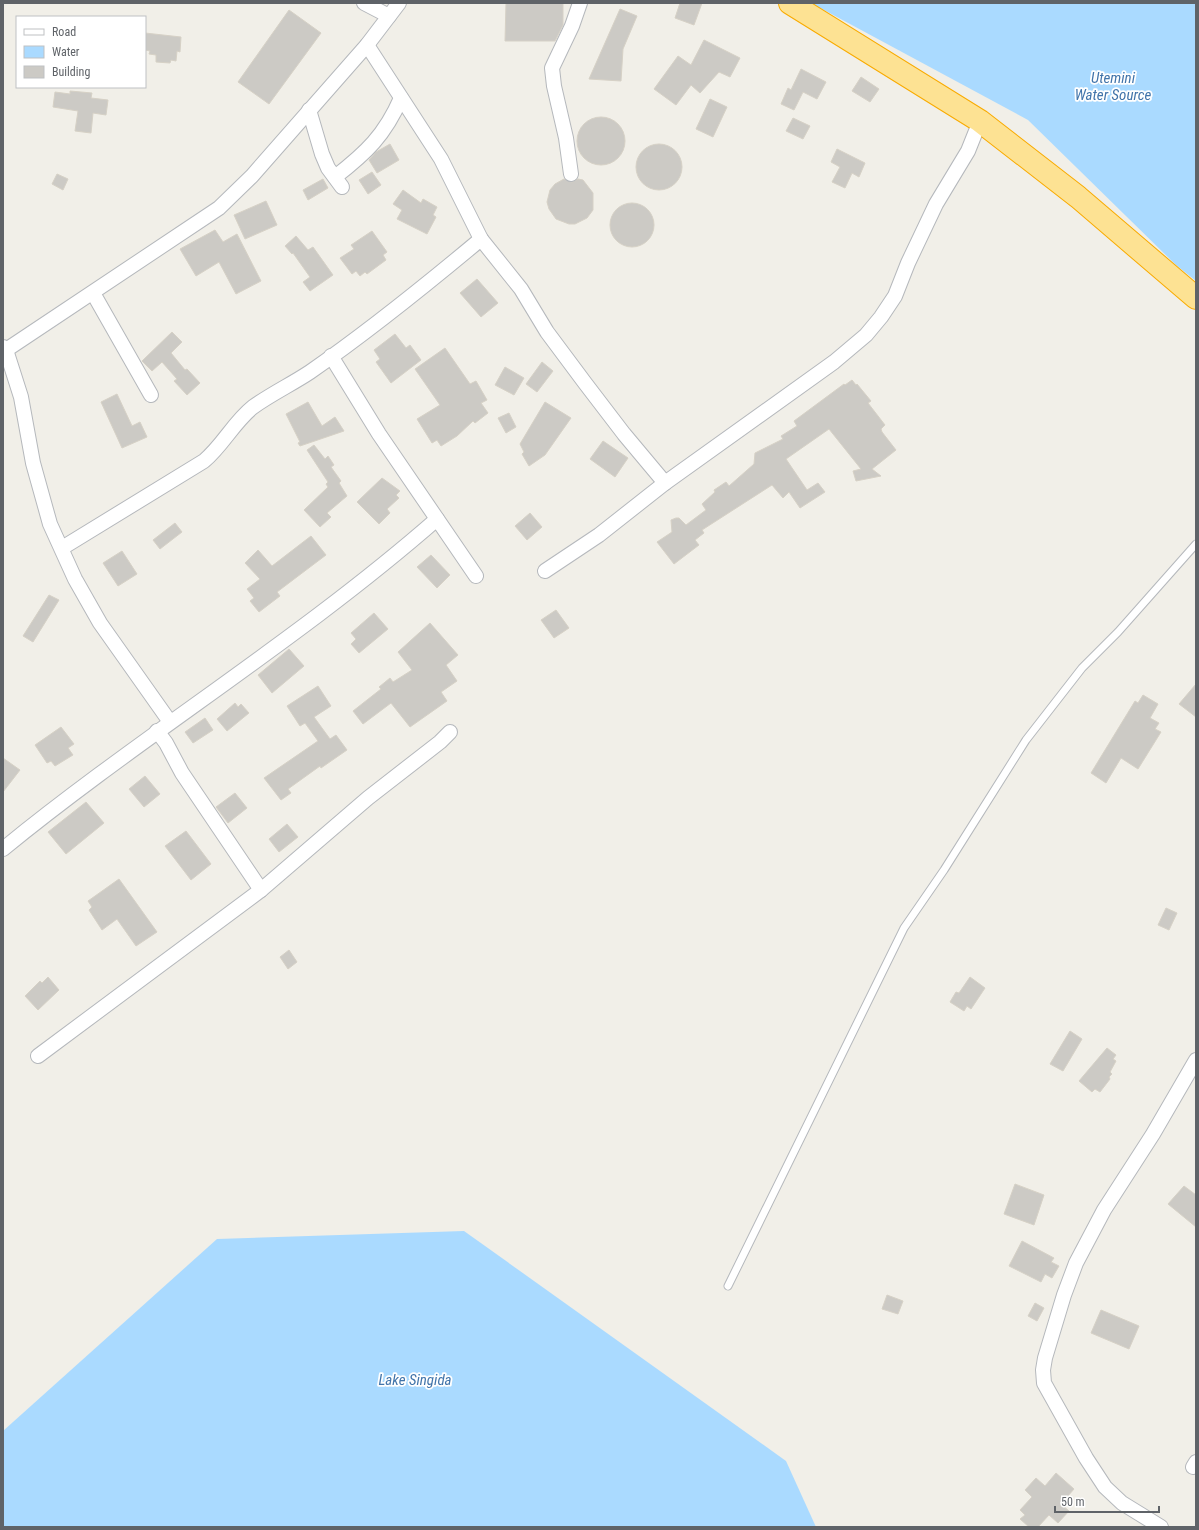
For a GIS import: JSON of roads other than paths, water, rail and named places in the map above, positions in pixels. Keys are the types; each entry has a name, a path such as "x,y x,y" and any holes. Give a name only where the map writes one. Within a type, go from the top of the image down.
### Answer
{"highway":[{"path":"790,3 980,121 1078,197 1196,298"}],"street":[{"path":"364,3 389,16"},
{"path":"170,722 100,623 75,579 50,524 32,463 21,397 5,348 93,293 219,208 252,176 367,45 399,3"},
{"path":"571,174 566,138 554,86 552,68 572,26 580,3"},
{"path":"367,45 400,98 441,158 481,239 521,290 547,332 585,383 624,434 665,483"},
{"path":"309,110 322,154 328,168 339,182 354,162 385,130 400,98"},
{"path":"546,571 599,534 665,483 834,362 866,335 881,317 895,296 908,263 936,204 968,151 980,121"},
{"path":"62,548 204,461 215,452 242,418 254,407 310,372 429,282 481,239"},
{"path":"93,293 151,395"},
{"path":"331,356 379,434 403,467 421,497 476,576"},
{"path":"3,848 98,774 385,565 437,519"},
{"path":"157,731 166,743 182,773 261,890"},
{"path":"38,1056 261,890 368,798 440,742 450,732"},
{"path":"1161,1527 1122,1503 1105,1488 1086,1458 1044,1383 1043,1370 1045,1358 1064,1295 1076,1263 1104,1210 1153,1134 1196,1060"}],"lane":[{"path":"728,1286 904,928 1026,740 1082,668 1118,632 1196,544"}],"water":[{"name":"Utemini Water Source","path":"811,3 1196,3 1196,281 1176,265 1028,120"},
{"name":"Lake Singida","path":"464,1231 786,1461 816,1527 3,1527 3,1431 217,1239"}]}
